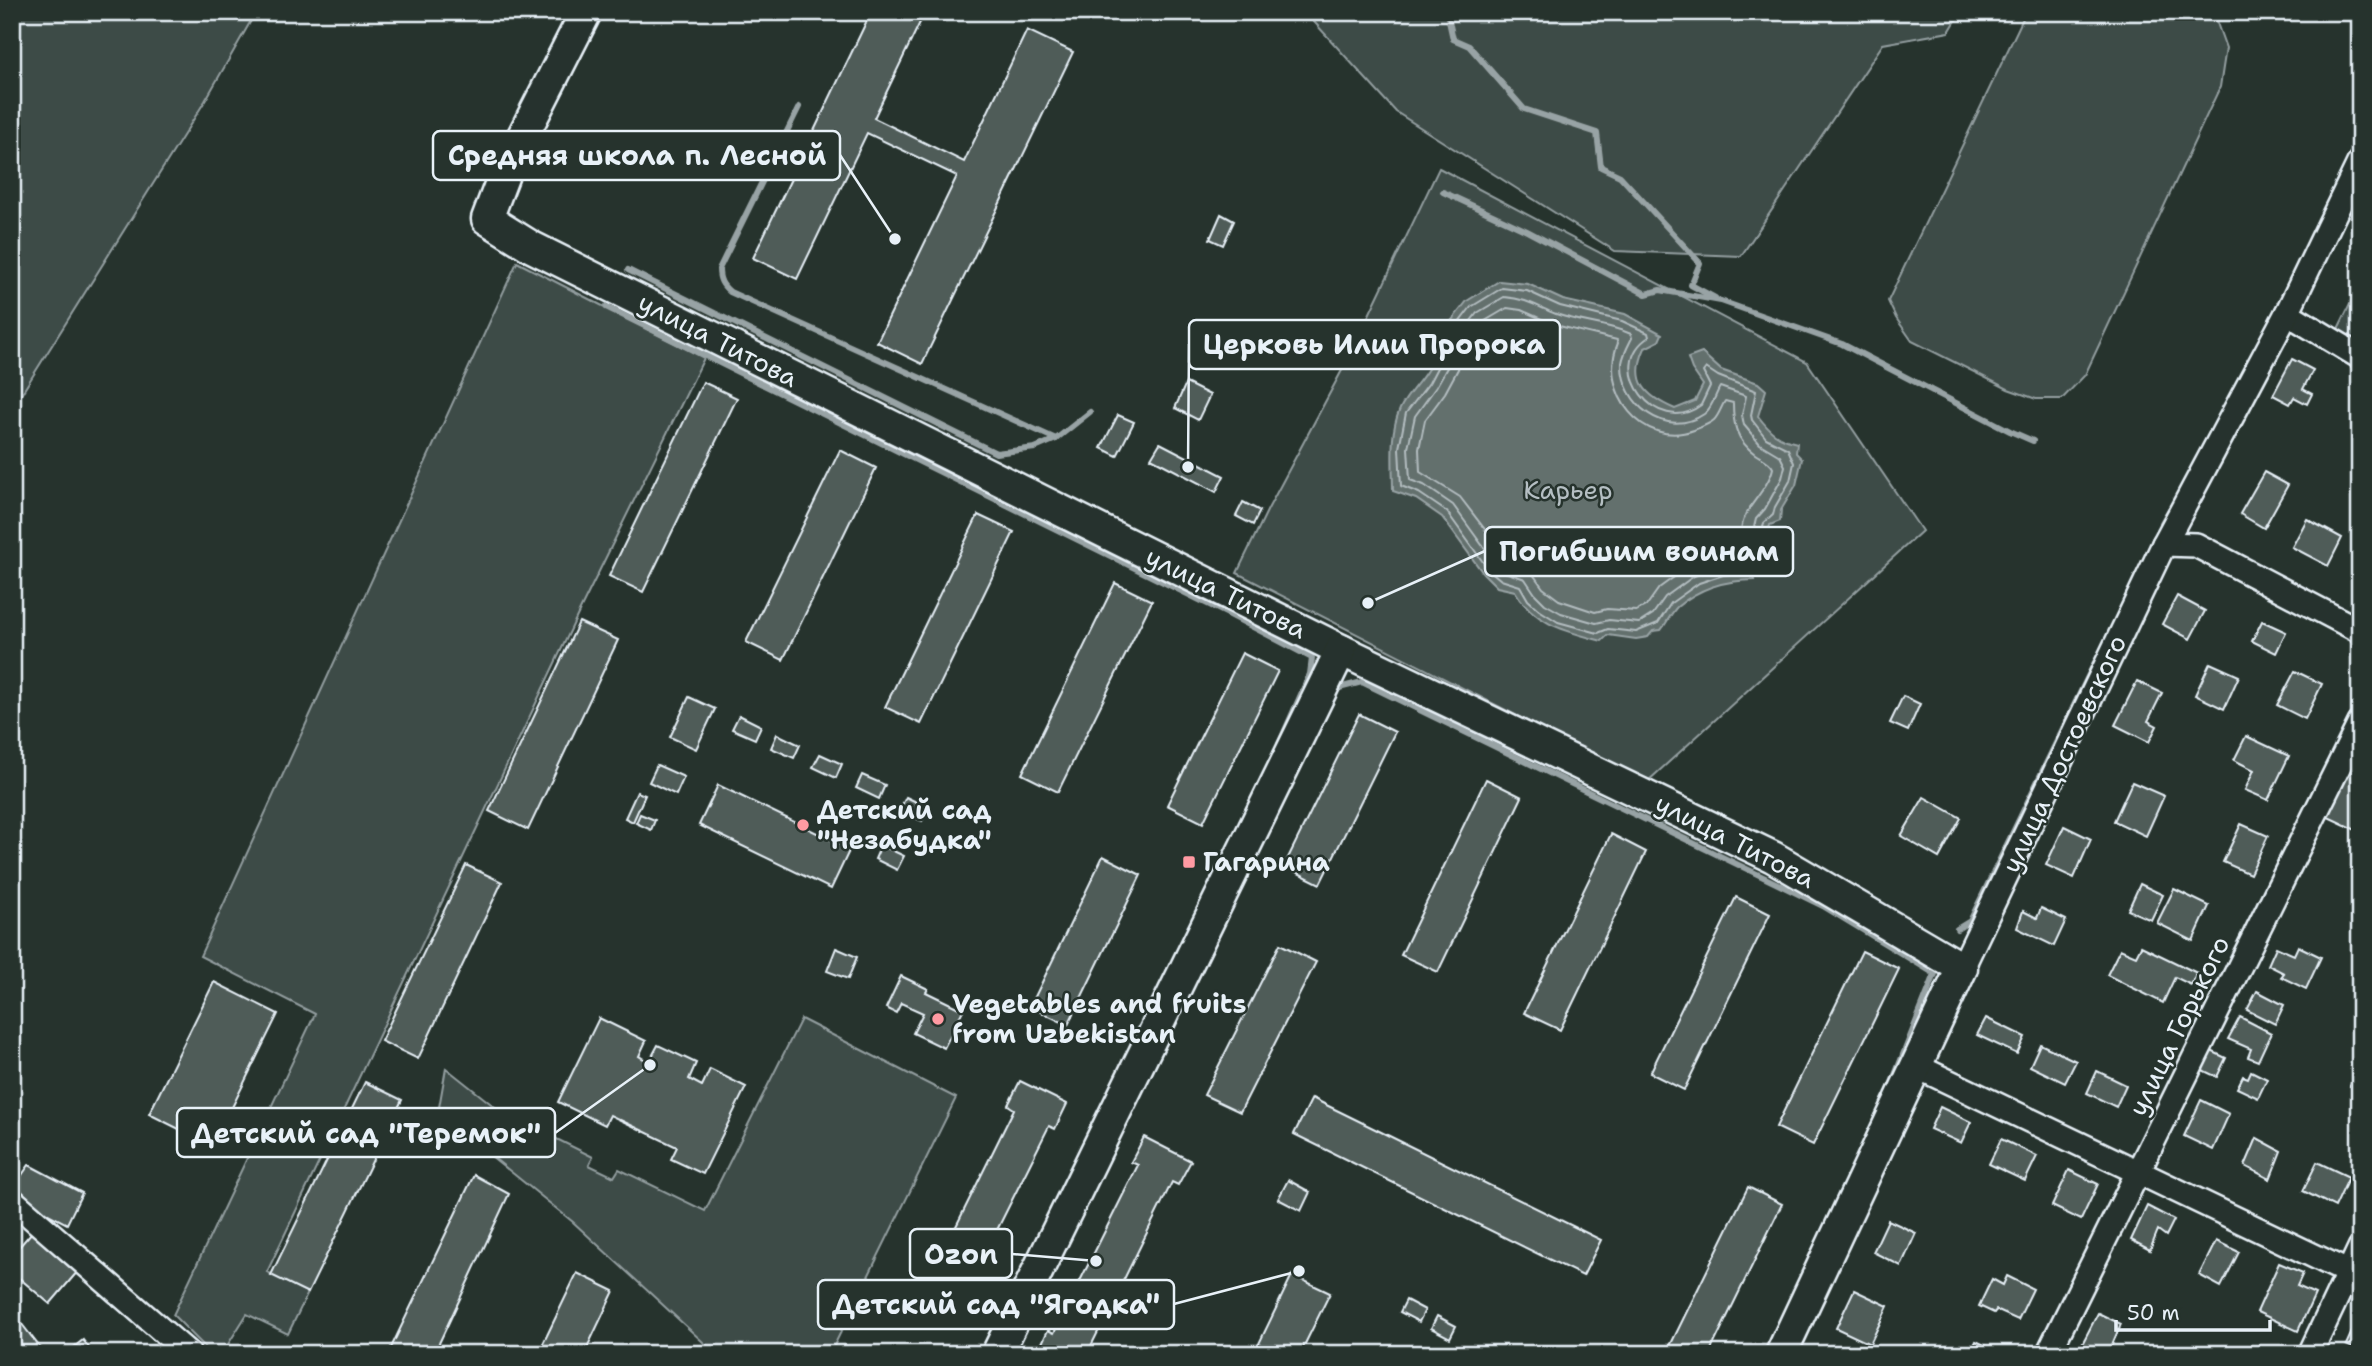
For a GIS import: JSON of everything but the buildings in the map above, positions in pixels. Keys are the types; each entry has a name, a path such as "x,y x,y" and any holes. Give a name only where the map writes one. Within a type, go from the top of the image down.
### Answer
{"street":[{"name":"улица Титова","path":"586,12 506,169 487,219 532,247 1341,650 1773,857 1962,968"},
{"name":"улица Достоевского","path":"1781,1354 2164,544 2287,313 2360,161"},
{"path":"2287,313 2360,357"},
{"path":"2164,544 2196,545 2360,631"},
{"path":"997,1354 1341,650"},
{"name":"улица Горького","path":"2049,1354 2360,723"},
{"path":"1916,1066 2138,1170 2354,1276"},
{"path":"12,1200 189,1354"},
{"path":"2310,1354 2354,1276 2360,1248"}],"green space":[{"path":"12,12 256,12 205,101 12,409"},
{"path":"1305,12 1961,12 1949,32 1883,44 1741,256 1615,251 1396,112"},
{"path":"2026,12 2213,12 2226,48 2220,87 2085,375 2062,399 2036,399 2008,389 1912,341 1888,301"},
{"name":"Карьер","path":"1439,168 1807,362 1922,531 1647,782 1237,573 1348,359"},
{"path":"517,262 704,358 580,610 267,1272 308,1293 288,1334 247,1314 222,1354 212,1354 173,1315 315,1014 200,956"},
{"path":"2360,284 2360,338 2335,335"},
{"path":"801,1019 956,1098 830,1354 716,1354 573,1222 438,1113 446,1068 500,1111 593,1157 589,1165 614,1177 619,1169 705,1211"}],"water":[{"path":"1499,281 1528,284 1563,300 1625,314 1662,334 1659,341 1645,348 1639,370 1640,378 1648,393 1675,409 1695,401 1703,385 1688,358 1702,353 1721,370 1758,383 1766,390 1758,416 1775,434 1797,443 1796,453 1802,459 1796,485 1781,510 1780,521 1770,525 1764,550 1765,559 1753,568 1755,580 1704,590 1677,607 1661,630 1653,631 1648,637 1636,639 1608,635 1602,641 1552,625 1532,612 1515,591 1497,587 1483,573 1442,517 1416,499 1393,491 1393,439 1400,409 1427,370 1434,353 1434,343 1467,301"}],"waterway":[{"path":"1447,12 1453,39 1469,46 1524,109 1597,133 1601,167 1620,176 1700,263 1691,285 1715,298"},
{"path":"799,107 719,269 723,285 730,292 1056,439"},
{"path":"1443,192 1527,231 1646,294 1660,290 1721,301 1842,344 2033,441"},
{"path":"628,270 996,453 1035,448 1056,439 1090,412"},
{"path":"606,307 1312,658 1310,674 1279,744"},
{"path":"2162,523 2170,509"},
{"path":"1957,929 1970,921 2095,662"},
{"path":"1339,688 1362,682 1823,906 1935,974 1889,1090"}],"place":[{"name":"Средняя школа п. Лесной","path":"895,239"},
{"name":"Церковь Илии Пророка","path":"1188,467"},
{"name":"Погибшим воинам","path":"1368,603"},
{"name":"Детский сад \"Незабудка\"","path":"803,825"},
{"name":"Гагарина","path":"1189,862"},
{"name":"Vegetables and fruits from Uzbekistan","path":"938,1019"},
{"name":"Детский сад \"Теремок\"","path":"650,1065"},
{"name":"Ozon","path":"1096,1261"},
{"name":"Детский сад \"Ягодка\"","path":"1299,1271"}]}
